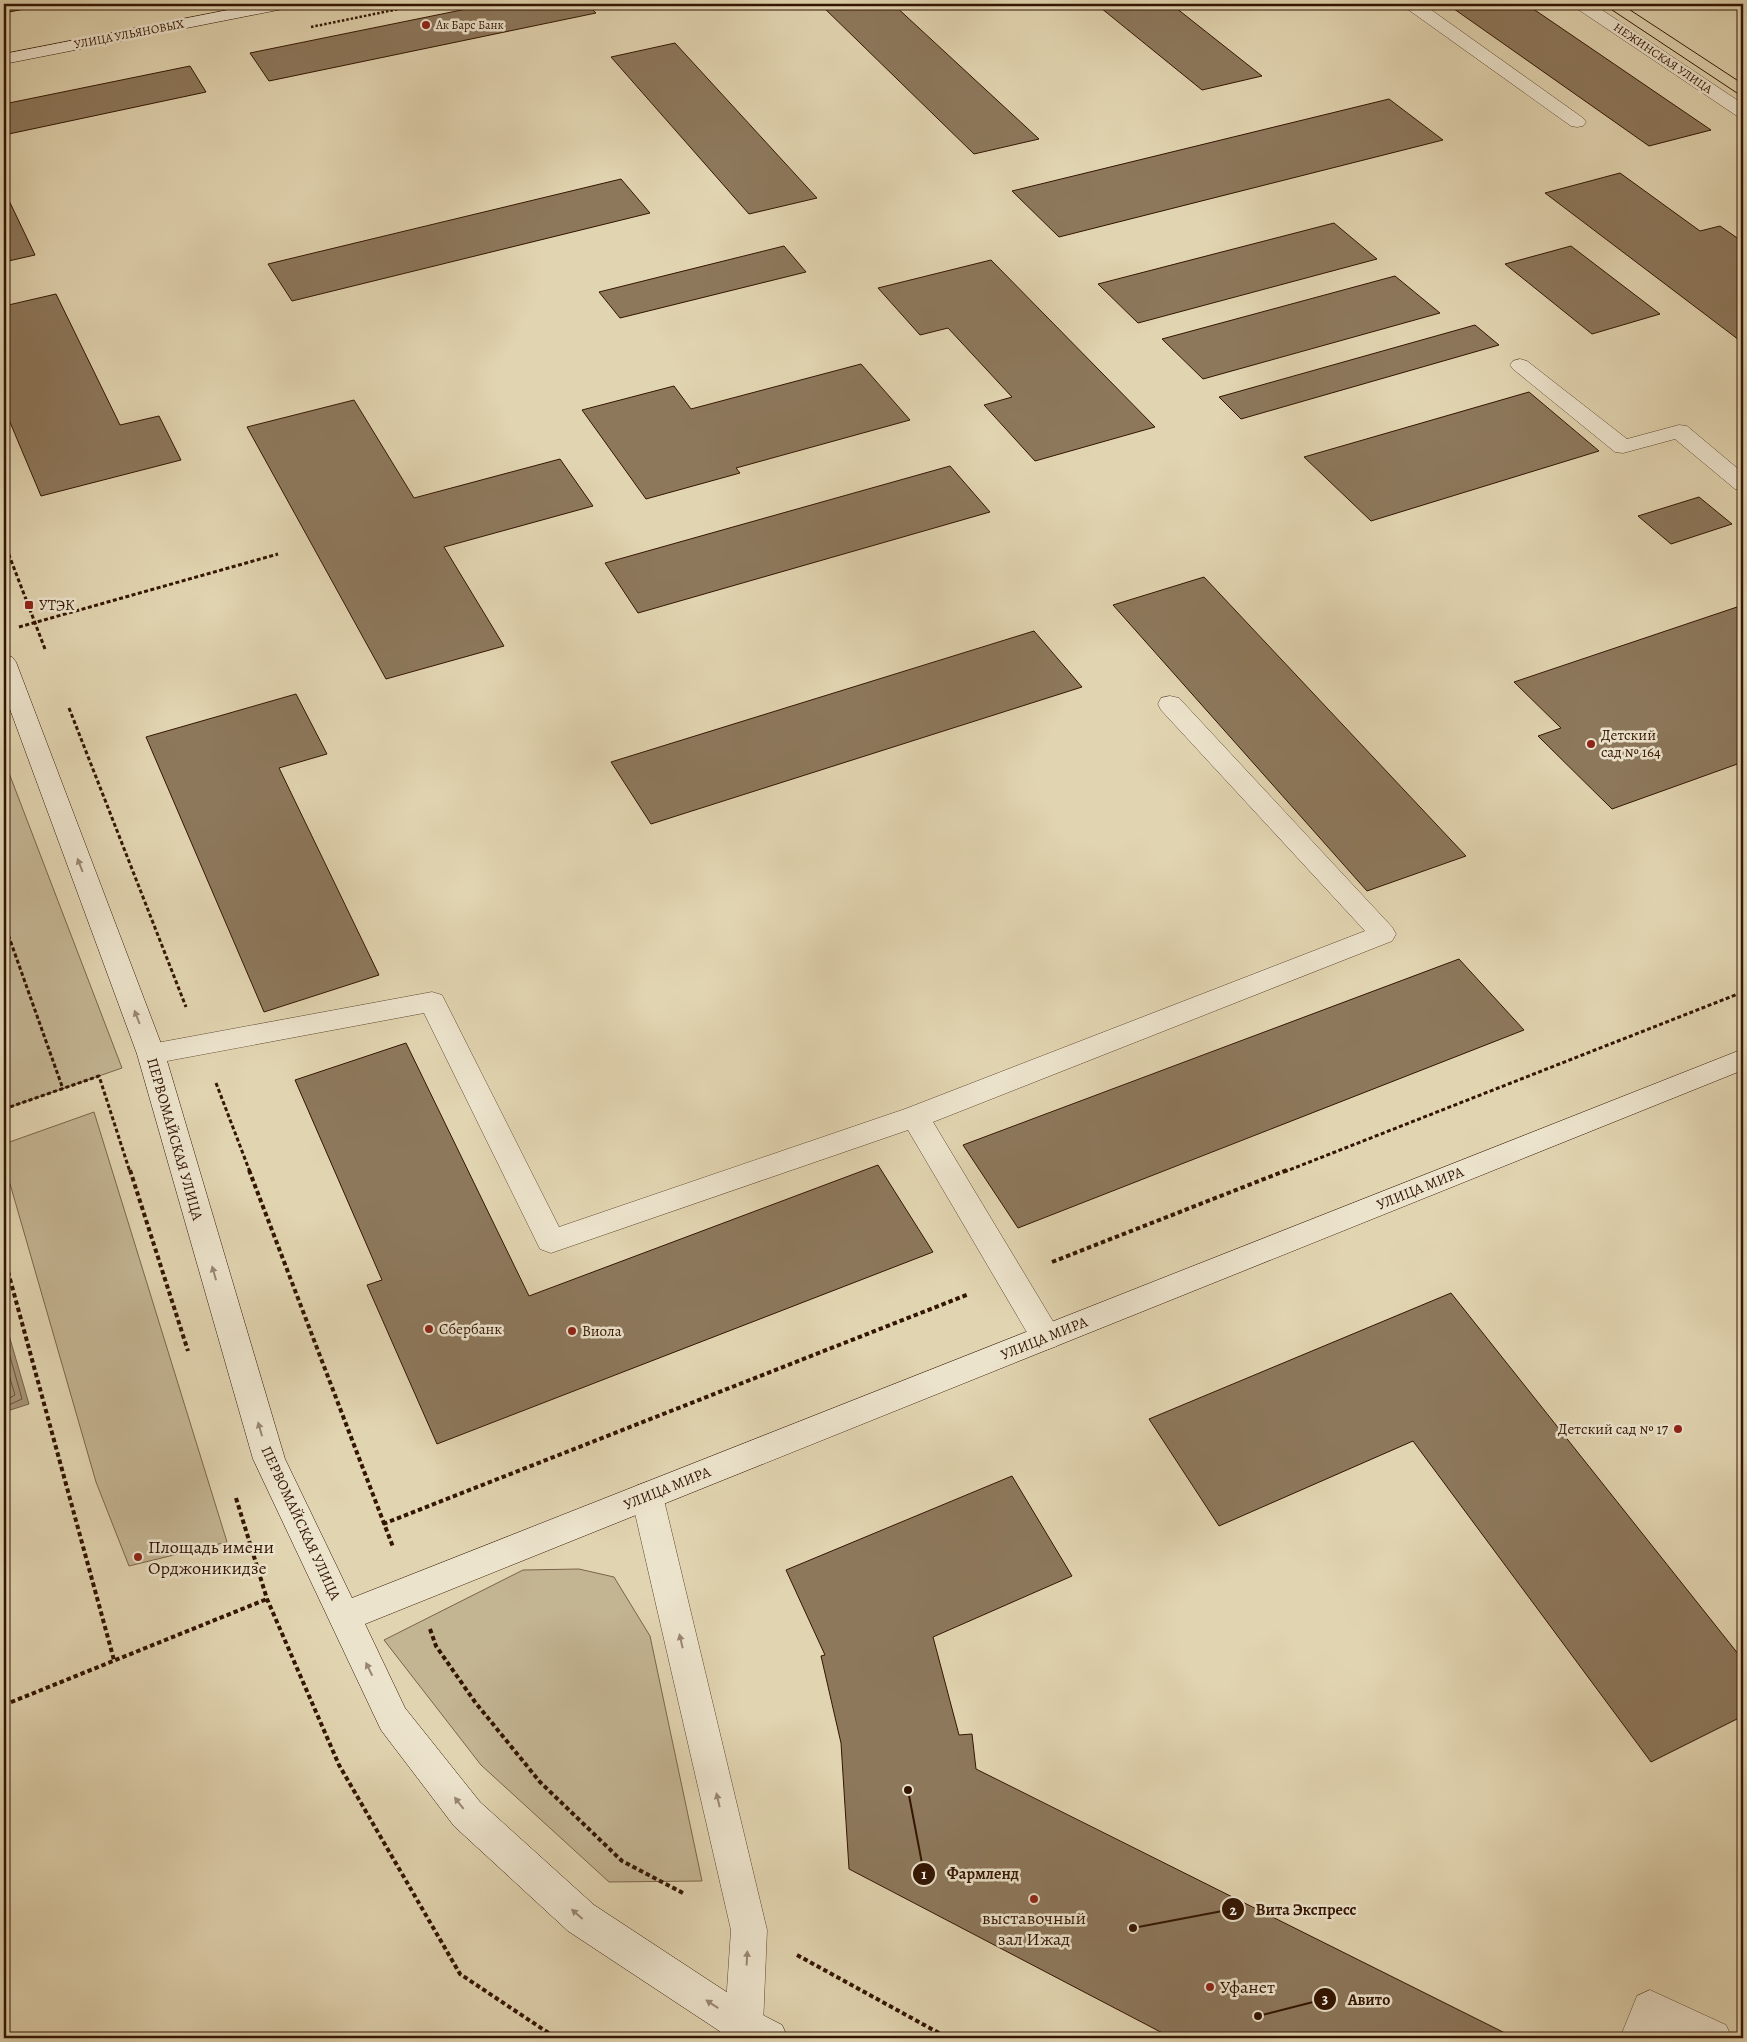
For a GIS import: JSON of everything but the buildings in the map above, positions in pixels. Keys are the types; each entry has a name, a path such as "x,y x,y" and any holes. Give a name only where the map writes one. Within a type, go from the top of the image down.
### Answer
{"main road":[{"name":"УЛИЦА УЛЬЯНОВЫХ","path":"4,59 283,4"},
{"path":"1412,4 1577,122"},
{"name":"НЕЖИНСКАЯ УЛИЦА","path":"1582,4 1743,112"},
{"path":"1520,365 1623,447 1679,432 1743,484"},
{"name":"ПЕРВОМАЙСКАЯ УЛИЦА","path":"4,662 151,1054 269,1459 393,1719 467,1814 581,1918 750,2034"},
{"path":"151,1054 432,1002 551,1241 915,1117 1382,934 1170,704"},
{"name":"УЛИЦА МИРА","path":"344,1617 1743,1059"},
{"path":"915,1117 1046,1337"},
{"path":"647,1496 749,1930 750,2034"},
{"path":"1640,2038 1650,2009 1713,2038"}],"path":[{"path":"35,622 278,554"},
{"path":"4,923 63,1089"},
{"path":"383,1524 1743,992"},
{"path":"4,1109 99,1076 189,1353"},
{"path":"4,1257 114,1660"},
{"path":"234,1492 267,1599 339,1765 460,1974 556,2038"},
{"path":"4,1705 267,1599"},
{"path":"426,1620 436,1646 475,1702 540,1782 622,1861 683,1892"},
{"path":"796,1955 948,2038"}],"shaded area":[{"path":"4,760 122,1068 4,1109"},
{"path":"94,1112 227,1542 129,1566 96,1482 4,1163 4,1144"},
{"path":"579,1569 614,1577 650,1636 702,1881 609,1882 481,1765 384,1640 523,1570"}],"water":[{"path":"4,1318 29,1404 4,1412"}],"tram line":[{"path":"1603,4 1743,97"},
{"path":"1621,4 1743,84"}],"place":[{"name":"Ак Барс Банк","path":"426,25"},
{"name":"УТЭК","path":"29,605"},
{"name":"Детский сад № 164","path":"1591,744"},
{"name":"Сбербанк","path":"429,1329"},
{"name":"Виола","path":"572,1331"},
{"name":"Детский сад № 17","path":"1678,1429"},
{"name":"Площадь имени Орджоникидзе","path":"138,1557"},
{"name":"Фармленд","path":"908,1790"},
{"name":"выставочный зал Ижад","path":"1034,1899"},
{"name":"Вита Экспресс","path":"1133,1928"},
{"name":"Уфанет","path":"1210,1987"},
{"name":"Авито","path":"1258,2016"}]}
